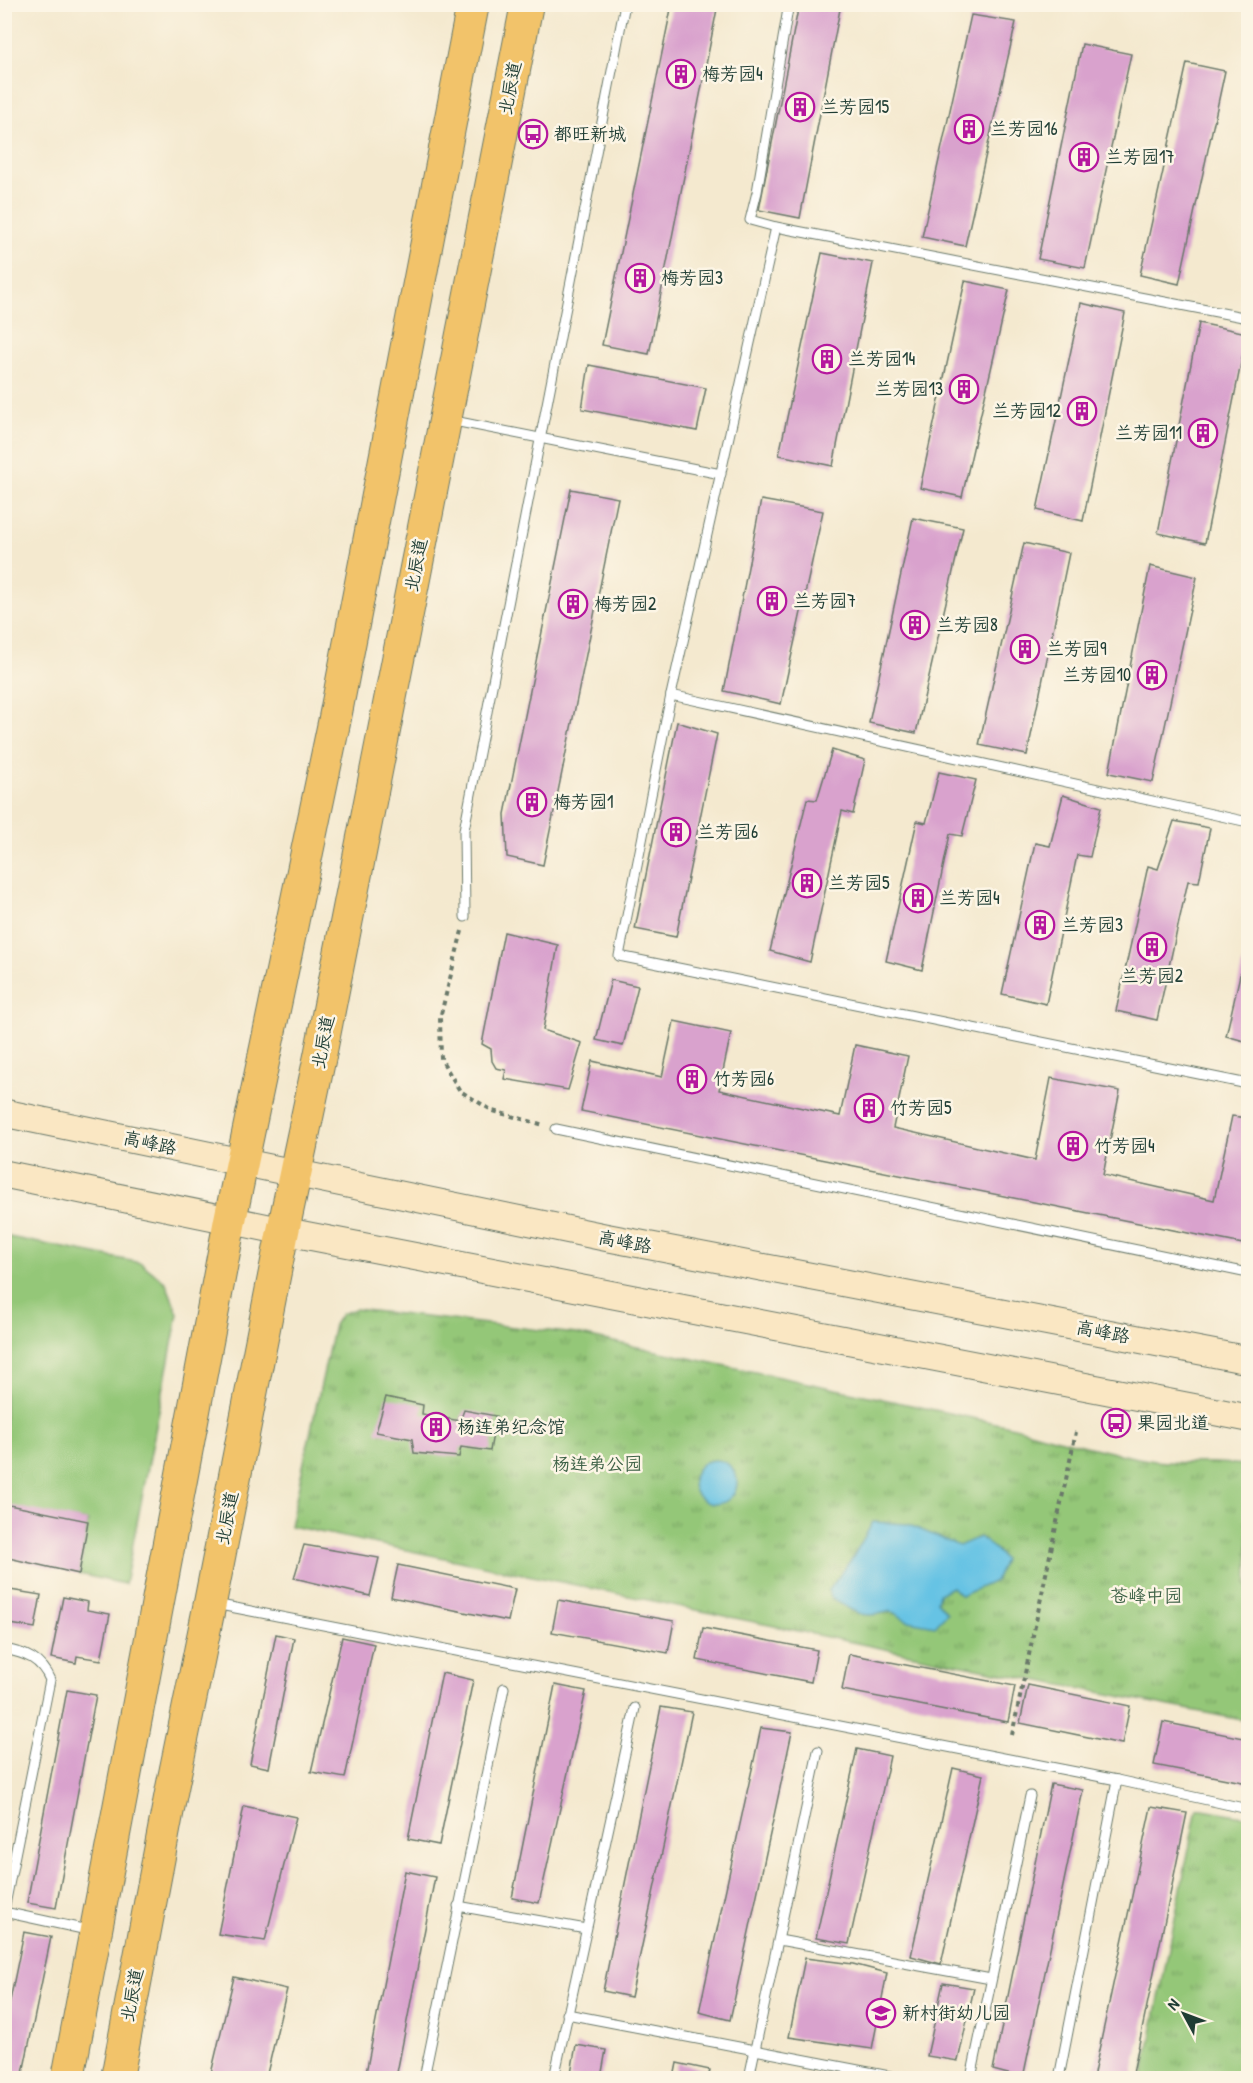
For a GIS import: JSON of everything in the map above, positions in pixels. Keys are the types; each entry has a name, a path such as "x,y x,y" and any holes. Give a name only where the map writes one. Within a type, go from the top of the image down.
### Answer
{"main road":[{"path":"68,2079 94,1931 230,1220 334,723 473,4"},
{"name":"北辰道","path":"117,2079 171,1793 320,1056 527,4"},
{"name":"高峰路","path":"4,1113 296,1172 603,1238 1248,1360"},
{"path":"4,1174 283,1231 1248,1418"}],"lane":[{"path":"465,917 464,830 625,4"},
{"path":"788,9 757,192 750,220 776,227 1248,318"},
{"path":"776,227 671,695 619,956 1248,1084"},
{"path":"445,419 721,474"},
{"path":"671,695 1248,822"},
{"path":"556,1129 1248,1273"},
{"path":"210,1603 1117,1780 1248,1809"},
{"path":"4,1649 20,1651 32,1657 41,1664 50,1680 4,1911 94,1931"},
{"path":"455,2079 425,2076 504,1688"},
{"path":"554,2079 635,1708"},
{"path":"749,2079 818,1751"},
{"path":"1059,2079 1117,1780"},
{"path":"971,2079 1029,1796"},
{"path":"458,1906 586,1929"},
{"path":"779,1940 991,1979"},
{"path":"567,2014 900,2079"}],"path":[{"path":"465,917 440,1018 441,1059 460,1091 493,1111 556,1129"},
{"path":"1012,1735 1076,1432"}],"green space":[{"path":"4,1236 141,1263 166,1283 178,1314 125,1584 79,1574 88,1521 5,1507"},
{"name":"杨连弟公园","path":"355,1309 576,1334 1010,1426 1137,1458 1167,1462 1225,1463 1248,1466 1248,1721 1025,1678 290,1526 334,1325 341,1314"},
{"path":"1197,1808 1248,1817 1248,2078 1143,2078"}],"water":[{"path":"715,1460 724,1461 731,1466 736,1473 736,1491 731,1498 724,1503 715,1504 706,1503 699,1498 694,1491 693,1482 694,1473 699,1466 706,1461"},
{"path":"873,1522 907,1524 959,1546 979,1537 995,1549 1004,1560 995,1581 961,1596 952,1587 939,1594 937,1601 947,1613 935,1626 908,1621 891,1611 872,1615 859,1614 831,1598 829,1590 853,1557"}],"building":[{"path":"672,4 718,4 649,354 602,345"},
{"name":"兰芳园15","path":"799,4 841,4 800,218 759,210"},
{"name":"兰芳园16","path":"971,15 1016,22 965,246 922,237"},
{"name":"兰芳园17","path":"1082,44 1131,54 1085,268 1038,259"},
{"path":"1187,63 1225,71 1179,284 1140,275"},
{"name":"兰芳园14","path":"822,253 873,263 833,466 779,455"},
{"name":"兰芳园13","path":"965,281 1009,290 962,497 920,488"},
{"name":"兰芳园12","path":"1081,303 1125,313 1083,521 1037,510"},
{"name":"兰芳园11","path":"1199,323 1247,333 1205,543 1158,533"},
{"path":"589,365 706,388 697,431 582,409"},
{"path":"571,489 618,498 543,865 507,857 505,814"},
{"name":"兰芳园7","path":"761,500 823,511 781,704 724,691"},
{"name":"兰芳园8","path":"913,518 963,528 916,733 869,723"},
{"name":"兰芳园9","path":"1024,543 1069,553 1027,755 979,745"},
{"name":"兰芳园10","path":"1150,566 1197,577 1153,782 1109,773"},
{"name":"兰芳园6","path":"677,722 717,734 676,937 635,929"},
{"name":"兰芳园5","path":"832,750 865,760 853,814 842,811 810,962 770,951 807,799 817,800"},
{"name":"兰芳园4","path":"939,772 976,780 962,836 950,834 922,970 886,961 917,821 926,823"},
{"name":"兰芳园3","path":"1063,795 1101,807 1090,857 1077,855 1046,1004 1002,994 1035,843 1050,846"},
{"name":"兰芳园2","path":"1174,821 1210,828 1199,882 1188,881 1157,1020 1116,1011 1148,866 1158,869"},
{"path":"504,932 558,945 543,1030 582,1043 568,1090 504,1079 506,1070 496,1068 492,1061 491,1049 482,1044"},
{"path":"1248,940 1248,1042 1226,1036"},
{"path":"611,980 638,986 623,1046 596,1040"},
{"path":"674,1021 731,1033 719,1090 840,1116 855,1045 908,1056 893,1128 1035,1160 1051,1078 1120,1091 1103,1175 1214,1200 1232,1116 1248,1118 1248,1245 581,1111 592,1061 662,1077"},
{"name":"杨连弟纪念馆","path":"386,1397 423,1405 422,1414 460,1421 464,1410 496,1416 490,1451 461,1447 459,1457 414,1453 412,1439 376,1432"},
{"path":"4,1504 88,1521 79,1574 4,1557"},
{"path":"304,1545 379,1558 370,1596 294,1578"},
{"path":"398,1565 515,1589 508,1621 391,1597"},
{"path":"4,1589 41,1595 35,1628 4,1623"},
{"path":"63,1597 88,1602 87,1610 110,1614 101,1660 77,1656 76,1663 51,1658"},
{"path":"558,1600 674,1621 668,1653 552,1632"},
{"path":"703,1628 817,1650 811,1682 697,1660"},
{"path":"276,1634 294,1638 269,1768 250,1764"},
{"path":"342,1637 374,1644 345,1778 311,1772"},
{"path":"849,1654 1015,1686 1008,1722 842,1690"},
{"path":"442,1673 473,1680 439,1845 408,1839"},
{"path":"555,1685 586,1691 539,1903 512,1898"},
{"path":"1028,1685 1130,1706 1122,1744 1020,1723"},
{"path":"67,1690 96,1695 56,1908 27,1903"},
{"path":"661,1707 692,1712 631,1997 603,1991"},
{"path":"1163,1722 1248,1739 1248,1783 1154,1765"},
{"path":"761,1728 792,1732 730,2020 699,2012"},
{"path":"857,1749 890,1756 849,1944 816,1938"},
{"path":"953,1768 983,1775 941,1964 911,1956"},
{"path":"1051,1784 1083,1790 1023,2078 993,2070"},
{"path":"244,1806 296,1817 265,1941 218,1934"},
{"path":"1151,1807 1187,1813 1132,2078 1093,2078"},
{"path":"405,1871 435,1877 396,2078 365,2078"},
{"path":"24,1932 51,1937 22,2078 4,2078 4,2030"},
{"path":"805,1958 853,1964 887,1973 872,2049 789,2037"},
{"path":"234,1977 287,1989 266,2078 210,2078"},
{"path":"943,1983 974,1988 958,2061 927,2056"},
{"path":"576,2045 606,2050 601,2078 570,2078"},
{"path":"677,2063 710,2070 708,2078 674,2078"}],"place":[{"name":"梅芳园4","path":"681,74"},
{"name":"兰芳园15","path":"800,107"},
{"name":"兰芳园16","path":"969,129"},
{"name":"都旺新城","path":"533,134"},
{"name":"兰芳园17","path":"1084,157"},
{"name":"梅芳园3","path":"640,278"},
{"name":"兰芳园14","path":"827,359"},
{"name":"兰芳园13","path":"964,389"},
{"name":"兰芳园12","path":"1082,411"},
{"name":"兰芳园11","path":"1203,433"},
{"name":"兰芳园7","path":"772,601"},
{"name":"梅芳园2","path":"573,604"},
{"name":"兰芳园8","path":"915,625"},
{"name":"兰芳园9","path":"1025,649"},
{"name":"兰芳园10","path":"1152,675"},
{"name":"梅芳园1","path":"532,802"},
{"name":"兰芳园6","path":"676,832"},
{"name":"兰芳园5","path":"807,883"},
{"name":"兰芳园4","path":"918,898"},
{"name":"兰芳园3","path":"1040,925"},
{"name":"兰芳园2","path":"1152,947"},
{"name":"竹芳园6","path":"692,1079"},
{"name":"竹芳园5","path":"869,1108"},
{"name":"竹芳园4","path":"1073,1146"},
{"name":"果园北道","path":"1116,1423"},
{"name":"杨连弟纪念馆","path":"436,1427"},
{"name":"新村街幼儿园","path":"881,2013"}],"park label":[{"name":"苍峰中园","path":"1146,1596"}]}
